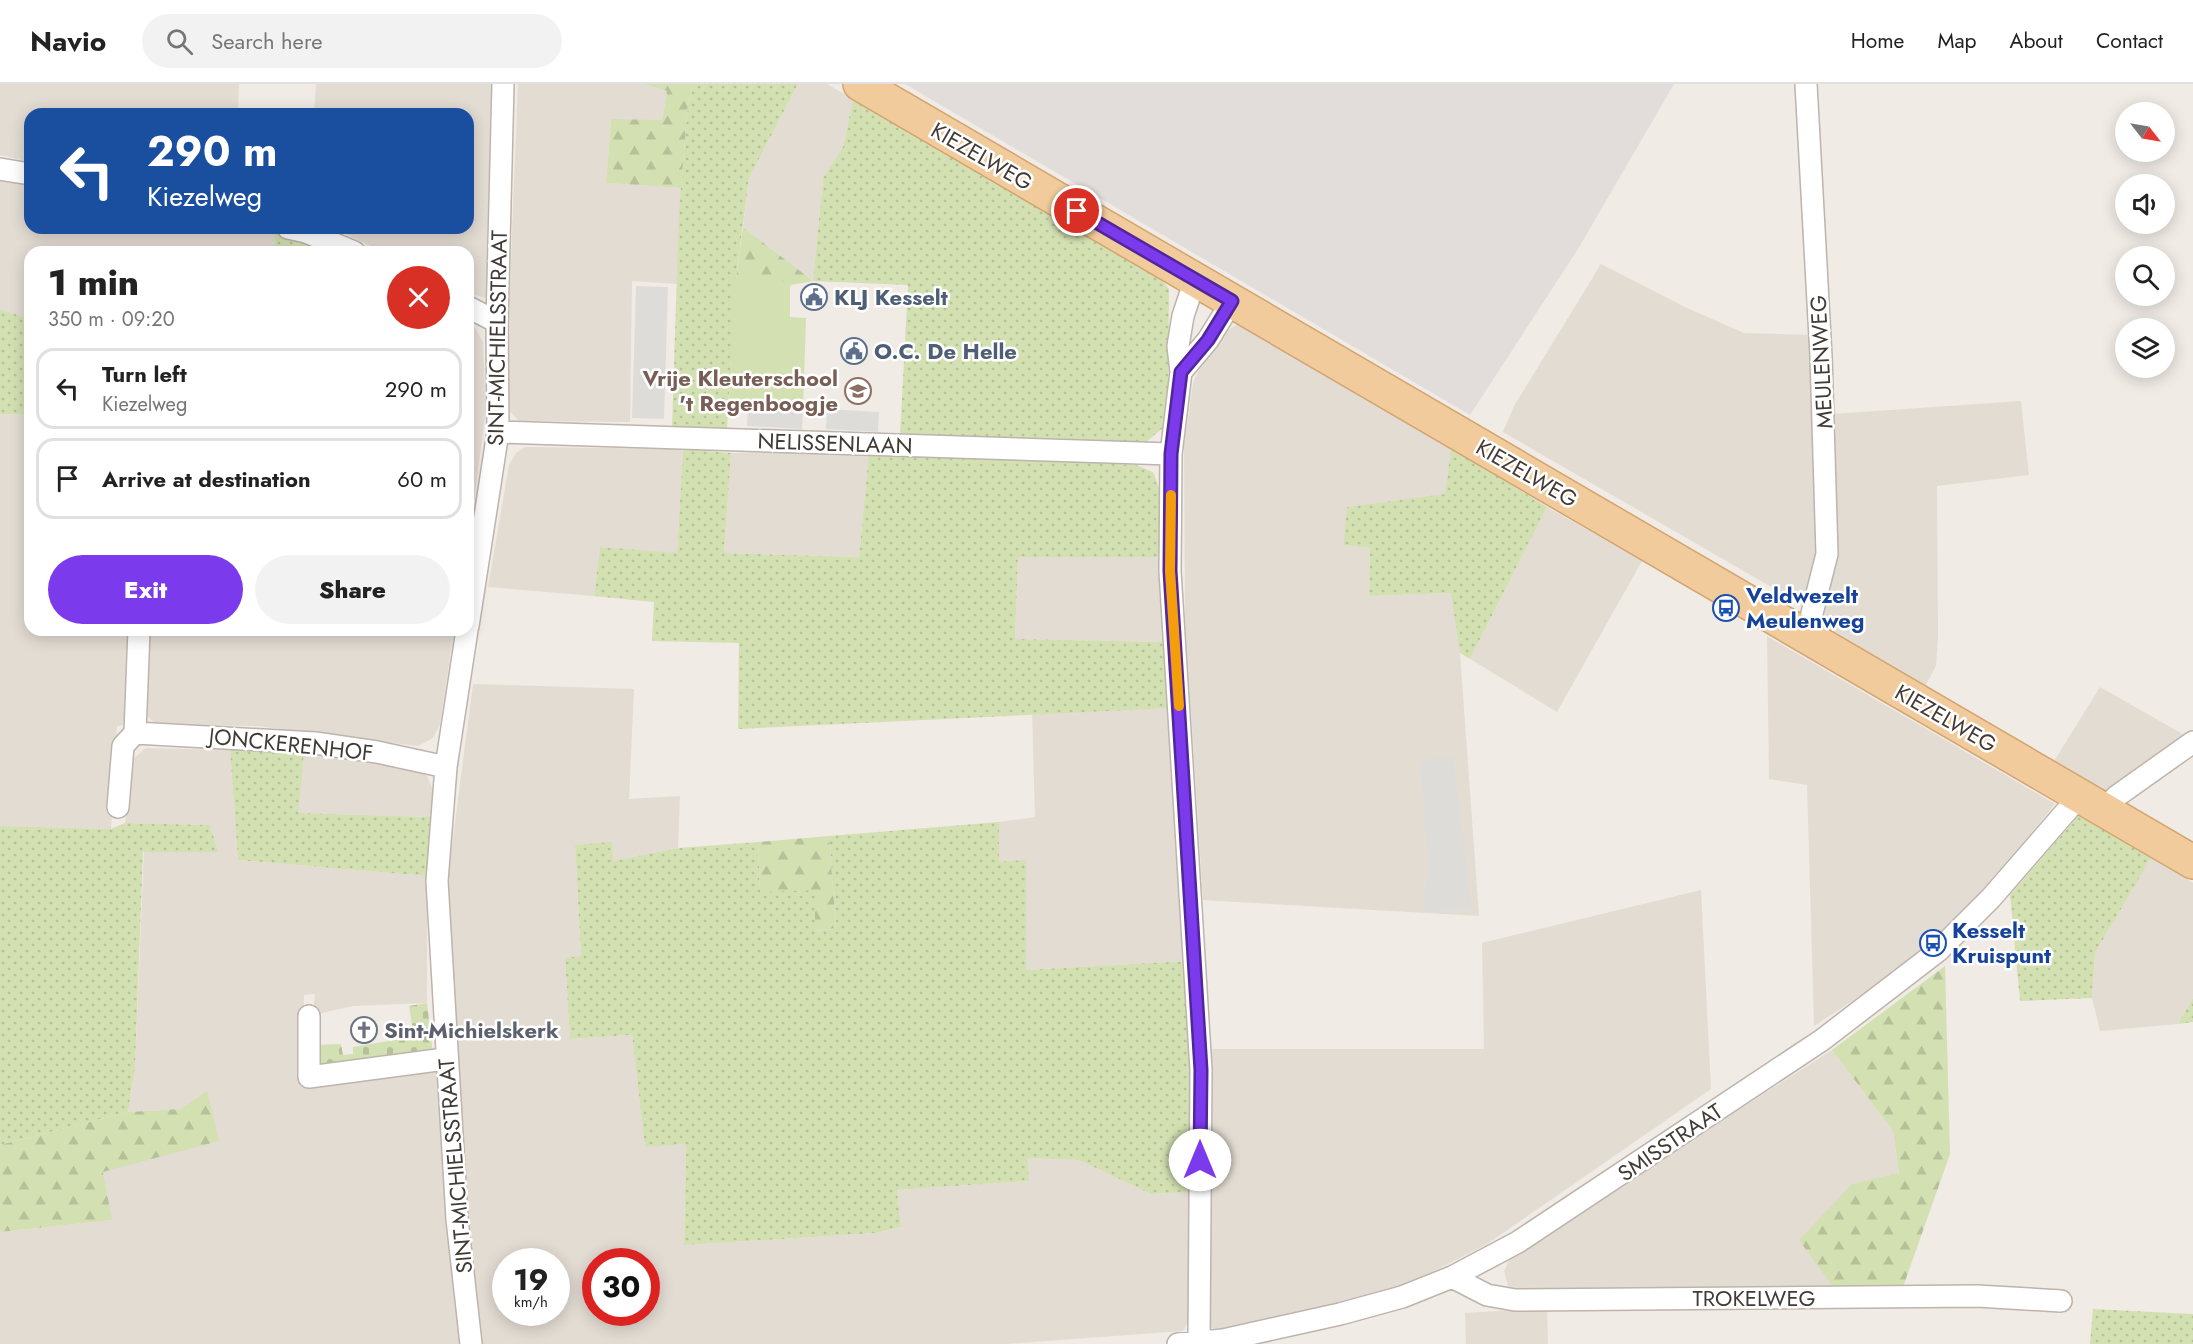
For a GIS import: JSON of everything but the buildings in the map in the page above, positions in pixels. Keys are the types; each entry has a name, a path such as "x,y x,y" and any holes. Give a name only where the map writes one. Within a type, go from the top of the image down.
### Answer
{"main road":[{"name":"KIEZELWEG","path":"860,84 2193,862"}],"street":[{"name":"SINT-MICHIELSSTRAAT","path":"474,589 498,432 497,322 502,84"},
{"name":"MEULENWEG","path":"1806,84 1827,496 1827,554 1806,637"},
{"path":"0,169 24,173"},
{"path":"311,234 340,246"},
{"path":"1189,1343 1201,1070 1170,571 1171,454 1181,372 1178,346 1183,315 1195,280"},
{"path":"1181,372 1208,340 1232,301"},
{"path":"474,310 497,322"},
{"name":"NELISSENLAAN","path":"498,432 1171,454"},
{"path":"118,807 123,746 135,733 139,636"},
{"name":"SINT-MICHIELSSTRAAT","path":"467,636 446,767 437,880 445,1059 457,1219 471,1344"},
{"name":"JONCKERENHOF","path":"135,733 315,743 377,752 446,767"},
{"name":"SMISSTRAAT","path":"1189,1343 1224,1342 1402,1297 1452,1277 1518,1242 1812,1046 1938,951 1991,898 2070,807 2117,796 2193,742"},
{"path":"309,1016 309,1077 445,1059"},
{"name":"TROKELWEG","path":"1452,1277 1486,1294 1515,1300 1977,1296 2061,1301"}],"shaded area":[{"path":"0,84 239,84 238,108 24,108 24,161 0,155"},
{"path":"316,84 491,84 486,298 474,295 474,246 370,246 346,234 474,234 474,108 314,108"},
{"path":"518,84 643,84 667,91 662,120 611,120 606,183 681,188 677,284 632,281 630,422 519,421 505,406"},
{"path":"798,84 827,84 853,99 843,147 823,178 813,281 743,227 749,178"},
{"path":"905,84 1674,84 1578,249 1470,415"},
{"path":"0,179 24,184 24,234 275,234 274,246 24,246 24,317 0,309"},
{"path":"1601,264 1687,308 1744,333 1811,335 1821,541 1806,607 1503,432 1514,406"},
{"path":"636,286 668,287 664,419 632,418"},
{"path":"1240,323 1451,448 1445,495 1347,507 1343,545 1370,548 1369,596 1452,593 1460,653 1479,916 1203,900 1185,617 1184,446 1193,383 1203,361 1228,330"},
{"path":"474,327 483,342 486,410 474,501"},
{"path":"2021,401 2029,475 1937,486 1938,635 1936,666 1923,690 1828,634 1822,626 1831,574 1832,414"},
{"path":"748,407 803,410 802,429 747,426"},
{"path":"827,409 879,412 878,432 826,429"},
{"path":"0,414 24,415 24,636 128,636 124,725 117,726 111,829 0,826"},
{"path":"525,447 683,449 677,554 600,547 594,596 488,587 509,465 516,453"},
{"path":"869,452 859,557 724,553 731,453"},
{"path":"1547,507 1642,561 1557,712 1470,659"},
{"path":"1018,557 1163,557 1167,642 1015,639"},
{"path":"147,636 453,636 440,724 433,738 418,746 257,726 163,725 152,721 146,714"},
{"path":"1767,636 2055,804 1950,931 1914,961 1814,1026 1807,785 1769,779"},
{"path":"473,684 634,689 629,799 680,796 678,848 613,861 575,845 581,956 565,959 570,1039 632,1035 645,1146 686,1144 684,1245 876,1233 901,1227 897,1190 1029,1181 1026,1158 1079,1160 1151,1194 1189,1192 1193,1257 1189,1320 1183,1331 1006,1344 482,1344 467,1235 447,884"},
{"path":"2100,687 2186,736 2101,795 2051,766"},
{"path":"1170,708 1186,961 1026,970 1026,860 999,863 999,822 1035,817 1032,713"},
{"path":"146,748 230,750 238,860 427,876 427,1003 353,1006 313,1015 315,994 304,995 302,1086 438,1067 463,1344 0,1344 0,1232 111,1220 103,1172 180,1109 128,1112 135,1067 144,851 217,852 210,825 125,823 134,758"},
{"path":"304,752 413,769 427,776 433,790 430,817 297,813"},
{"path":"1453,757 1472,910 1422,911 1428,866 1420,759"},
{"path":"2151,858 2193,883 2193,998 2178,1024 2100,1031 2092,998 2095,953"},
{"path":"1701,890 1711,1089 1487,1244 1397,1290 1270,1323 1225,1330 1206,1327 1211,1049 1484,1049 1482,943"},
{"path":"1832,1050 1893,1131 1899,1174 1852,1184 1834,1288 1509,1290 1504,1271 1511,1256"},
{"path":"1547,1308 1548,1344 1466,1344 1465,1313"}],"green space":[{"path":"643,84 694,84 688,103 681,188 606,183 611,119 662,120 667,91"},
{"path":"694,84 798,84 749,178 735,285 727,428 672,427 679,211 688,103"},
{"path":"853,99 1161,279 1169,289 1168,412 1164,427 1146,442 900,436 908,285 813,281 823,178 843,147"},
{"path":"743,227 813,281 791,285 789,290 735,285"},
{"path":"275,234 278,234 313,246 274,246"},
{"path":"733,278 790,282 790,317 806,318 803,408 729,402"},
{"path":"0,309 24,317 24,415 0,414"},
{"path":"1451,448 1547,507 1470,659 1460,653 1451,593 1369,596 1370,548 1343,545 1347,507 1445,494"},
{"path":"683,449 731,453 724,553 859,557 869,452 1136,465 1153,472 1159,488 1163,557 1018,557 1015,639 1167,642 1170,708 738,729 739,643 652,641 654,602 594,596 600,547 677,553"},
{"path":"230,750 304,752 298,813 430,817 427,876 238,860"},
{"path":"2080,814 2151,858 2095,953 2092,998 2020,1001 2010,895"},
{"path":"999,822 999,862 1026,860 1026,970 1186,961 1190,1054 1189,1192 1151,1194 1079,1160 1027,1158 1029,1181 897,1190 901,1227 876,1233 684,1245 686,1144 645,1147 632,1035 570,1039 565,958 581,956 575,845 612,842 613,861 678,848 758,842 760,891 815,890 816,931 836,928 829,836"},
{"path":"125,823 210,825 218,852 143,852 135,1067 128,1112 0,1145 0,826 111,829"},
{"path":"829,836 836,928 815,931 815,890 760,892 758,842"},
{"path":"1945,966 1950,1154 1902,1290 1834,1288 1799,1240 1852,1184 1899,1173 1893,1131 1832,1050"},
{"path":"2193,998 2193,1022 2178,1024"},
{"path":"427,1003 433,1055 329,1070 320,1062 316,1045 341,1044 343,1055 353,1054 353,1047 414,1037 409,1006"},
{"path":"207,1091 219,1141 103,1172 112,1220 0,1232 0,1145 128,1112 180,1109"},
{"path":"2093,1309 2193,1314 2193,1344 2090,1344"}],"slow traffic":[{"path":"1171,495 1170,571 1179,706"}],"place":[{"name":"KLJ Kesselt","path":"814,297"},
{"name":"O.C. De Helle","path":"854,351"},
{"name":"Vrije Kleuterschool 't Regenboogje","path":"858,391"},
{"name":"Veldwezelt Meulenweg","path":"1726,608"},
{"name":"Kesselt Kruispunt","path":"1933,943"},
{"name":"Sint-Michielskerk","path":"364,1030"}],"route":[{"path":"1077,211 1232,301 1208,340 1181,372 1171,454 1170,571 1201,1070 1200,1160"}]}
